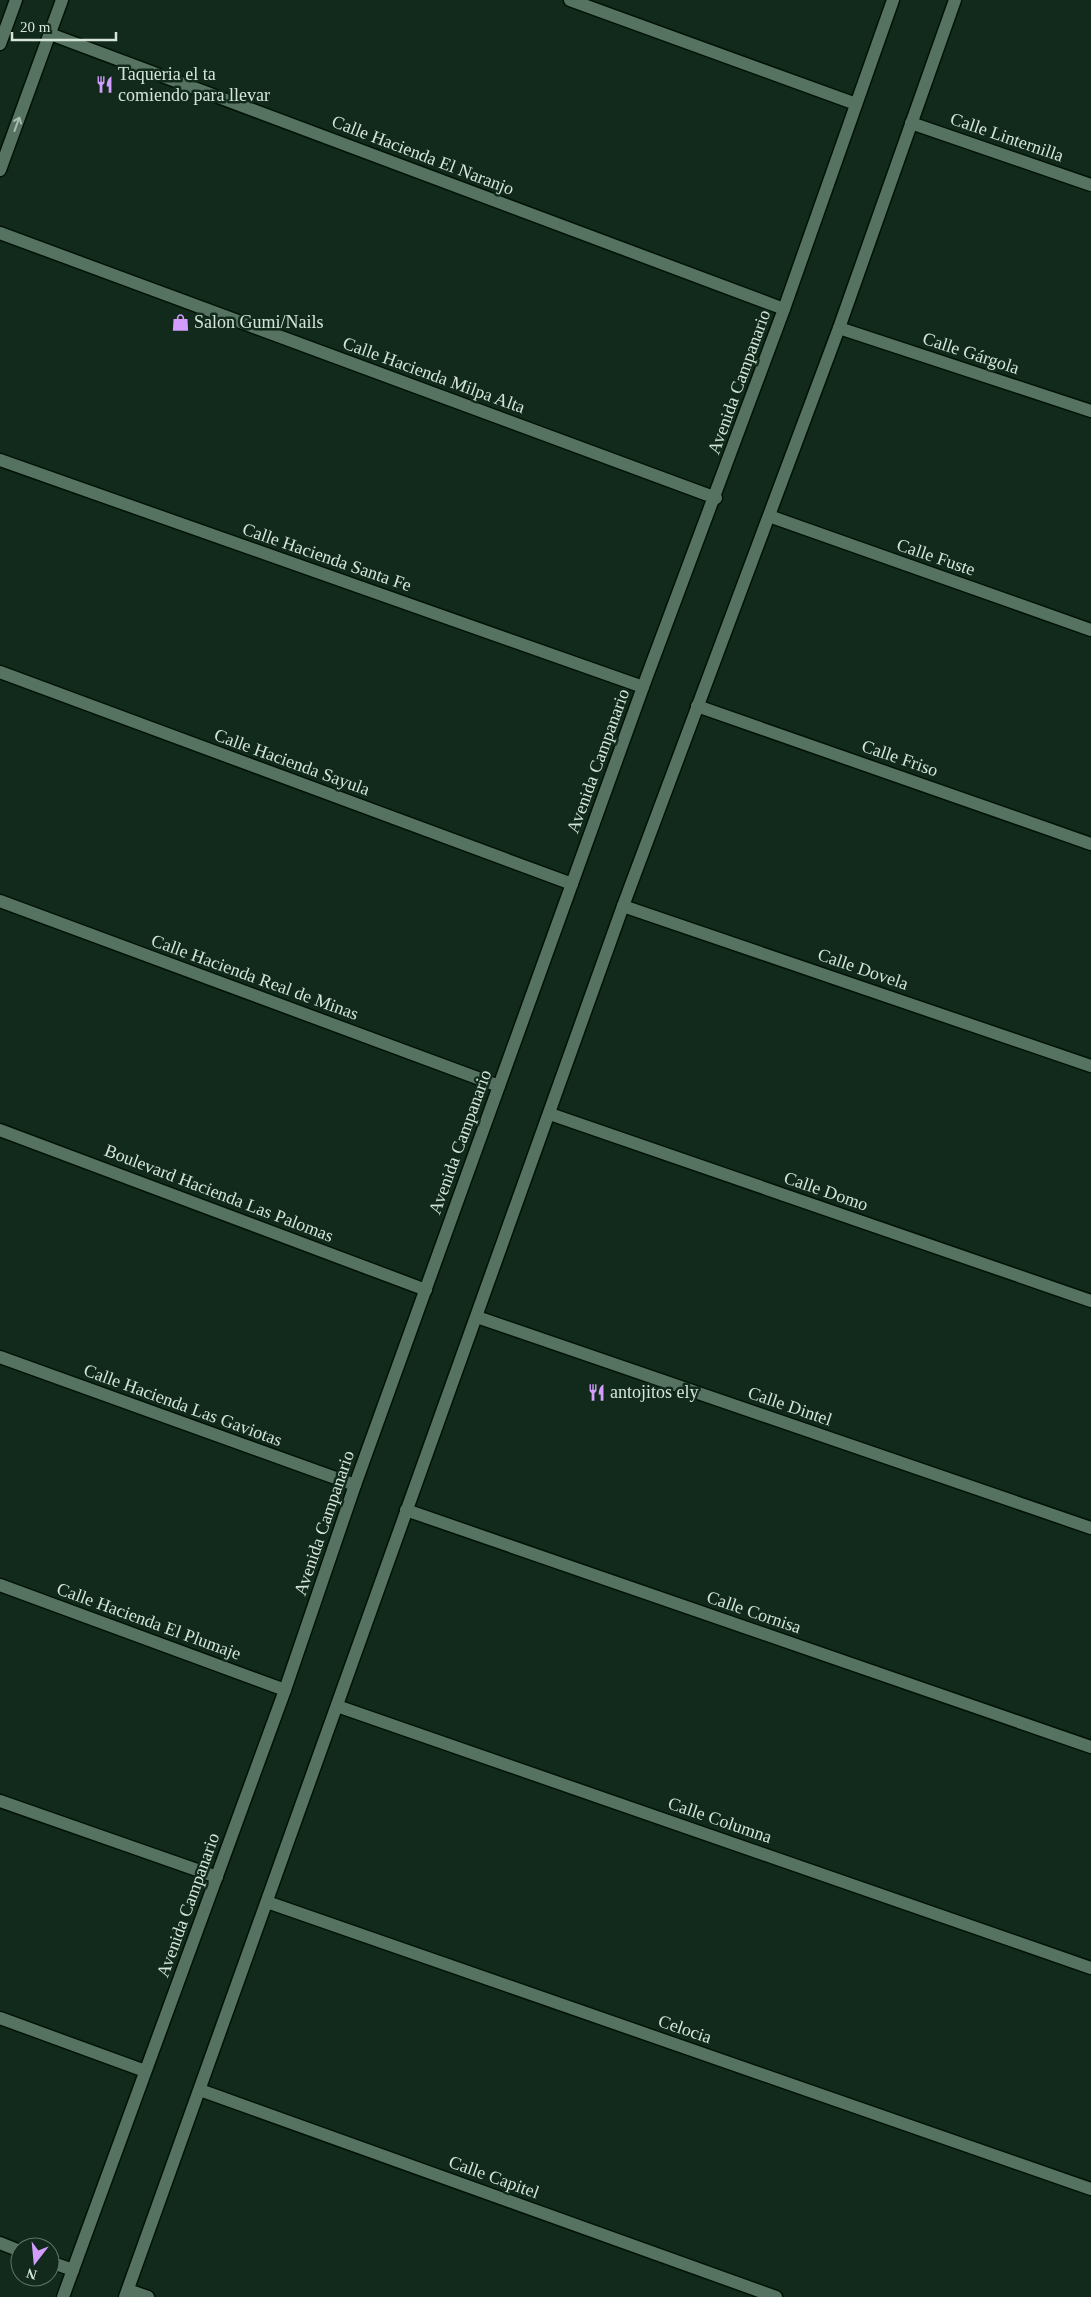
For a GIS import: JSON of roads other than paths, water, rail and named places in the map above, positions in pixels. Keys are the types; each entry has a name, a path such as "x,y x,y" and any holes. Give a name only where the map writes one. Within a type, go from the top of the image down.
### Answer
{"street":[{"path":"0,44 4,18 16,0"},
{"path":"0,170 62,0"},
{"path":"570,0 856,104"},
{"name":"Avenida Campanario","path":"63,2297 285,1690 355,1485 643,687 716,498 894,0"},
{"path":"148,2297 127,2293 623,906 839,328 955,0"},
{"name":"Calle Hacienda El Naranjo","path":"50,34 784,309"},
{"name":"Calle Linternilla","path":"911,123 1091,185"},
{"name":"Calle Hacienda Milpa Alta","path":"0,233 716,498"},
{"name":"Calle Gárgola","path":"839,328 1091,412"},
{"name":"Calle Hacienda Santa Fe","path":"0,460 643,687"},
{"name":"Calle Fuste","path":"769,516 1091,630"},
{"name":"Calle Hacienda Sayula","path":"0,672 572,884"},
{"name":"Calle Friso","path":"697,706 1091,844"},
{"name":"Calle Hacienda Real de Minas","path":"0,901 499,1086"},
{"name":"Calle Dovela","path":"623,906 1091,1066"},
{"name":"Calle Domo","path":"550,1114 1091,1301"},
{"name":"Boulevard Hacienda Las Palomas","path":"0,1130 426,1290"},
{"name":"Calle Dintel","path":"477,1317 1091,1528"},
{"name":"Calle Hacienda Las Gaviotas","path":"0,1358 355,1485"},
{"name":"Calle Cornisa","path":"406,1510 1091,1747"},
{"name":"Calle Hacienda El Plumaje","path":"0,1585 285,1690"},
{"name":"Calle Columna","path":"337,1706 1091,1968"},
{"path":"0,1801 217,1877"},
{"name":"Celocia","path":"267,1902 1091,2189"},
{"path":"0,2018 145,2071"},
{"name":"Calle Capitel","path":"200,2090 776,2297"},
{"path":"60,2265 73,2270"}],"place":[{"name":"Taqueria el ta comiendo para llevar","path":"104,84"},
{"name":"Salon Gumi/Nails","path":"180,322"},
{"name":"antojitos ely","path":"596,1392"}]}
